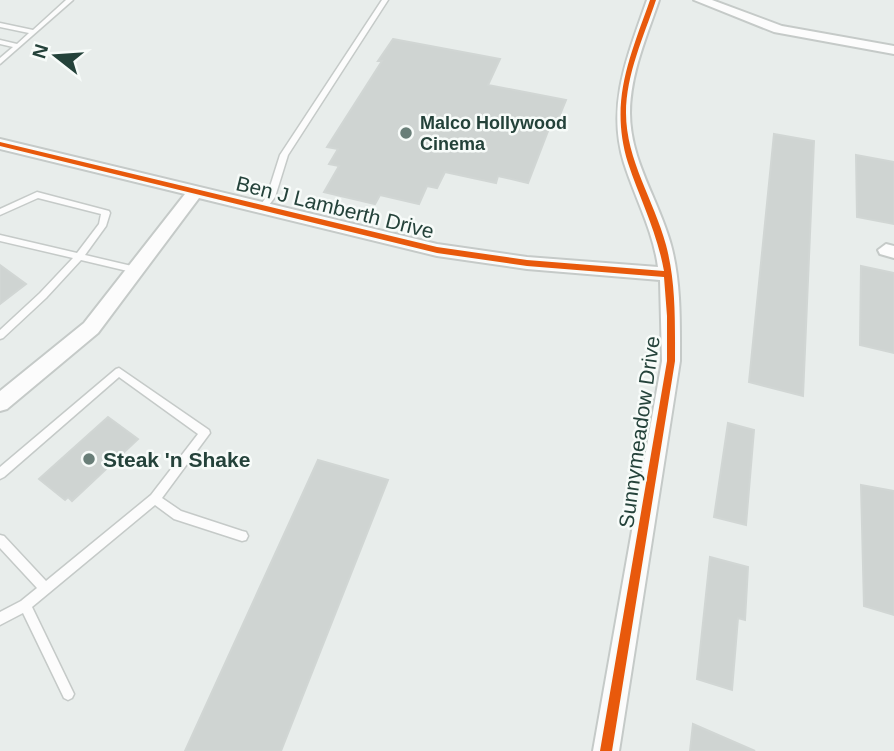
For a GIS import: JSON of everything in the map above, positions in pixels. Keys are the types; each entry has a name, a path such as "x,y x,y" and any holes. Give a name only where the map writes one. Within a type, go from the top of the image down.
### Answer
{"street":[{"name":"Sunnymeadow Drive","path":"607,751 671,361 667,274 659,234 629,158 623,117 625,87 653,0"},
{"path":"700,0 779,29 894,50"},
{"name":"Ben J Lamberth Drive","path":"0,144 486,259 667,274"},
{"path":"0,403 91,328 196,191"}],"lane":[{"path":"0,62 70,0"},
{"path":"263,207 271,197 284,155 386,0"},
{"path":"0,25 34,32"},
{"path":"0,42 18,46"},
{"path":"0,212 37,195 106,213 106,219 97,236 49,290 0,335"},
{"path":"0,238 136,270"},
{"path":"0,474 119,372 205,433 155,499 25,605 0,619"},
{"path":"155,499 178,514 242,536"},
{"path":"0,540 45,589"},
{"path":"25,605 68,694"}],"building":[{"name":"Malco Hollywood Cinema","path":"393,39 500,59 488,85 566,100 555,127 550,126 528,183 498,176 496,183 445,172 437,188 427,186 419,204 380,195 375,204 324,192 339,166 329,164 338,149 327,147"},
{"path":"774,134 814,141 803,396 749,382"},
{"path":"856,155 894,162 894,224 857,217"},
{"path":"0,265 26,284 0,304"},
{"path":"861,266 894,273 894,353 860,345"},
{"name":"Steak 'n Shake","path":"108,417 138,439 72,501 68,497 65,500 39,479"},
{"path":"728,423 754,430 746,525 714,517"},
{"path":"318,460 388,480 281,751 185,751"},
{"path":"861,485 894,491 894,615 864,606"},
{"path":"710,557 748,567 745,620 738,618 732,690 697,679"},
{"path":"693,724 755,751 690,751"}],"cycle path":[{"path":"606,751 671,361 668,272 657,227 627,148 623,114 629,71 653,0"},
{"path":"0,144 437,250 527,263 668,274"}],"place":[{"name":"Malco Hollywood Cinema","path":"406,133"},
{"name":"Steak 'n Shake","path":"89,459"}]}
